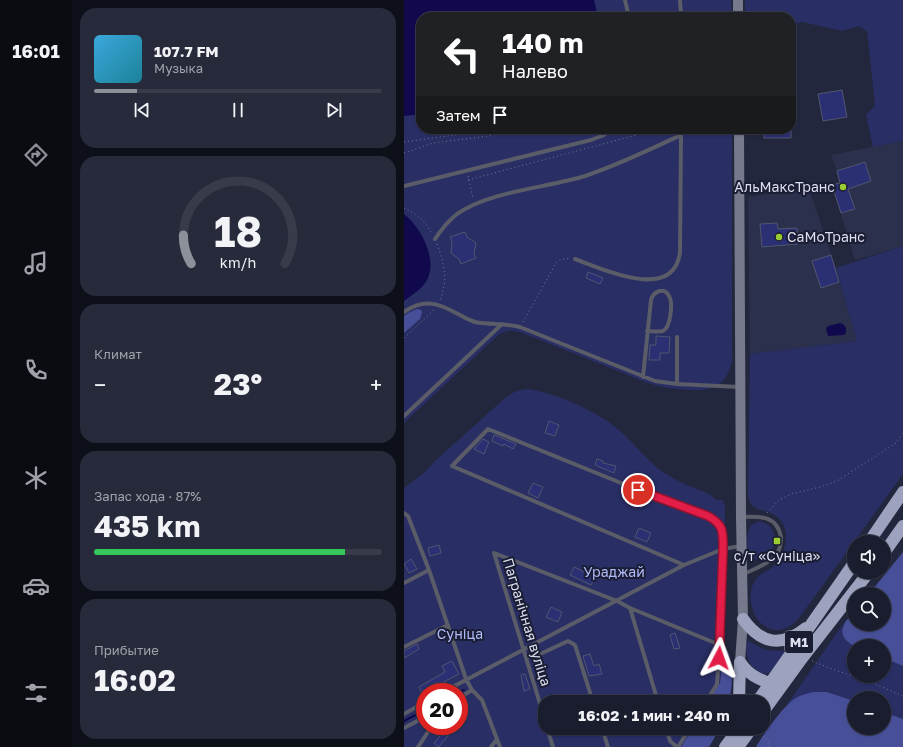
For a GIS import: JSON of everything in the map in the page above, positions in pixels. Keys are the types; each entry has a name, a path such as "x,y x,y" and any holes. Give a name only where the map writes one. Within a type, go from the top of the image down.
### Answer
{"highway":[{"path":"874,535 903,492"},
{"path":"891,543 903,526"},
{"name":"М1","path":"770,697 813,623 847,574"},
{"name":"М1","path":"765,695 803,657 864,579"},
{"path":"743,619 764,638 776,641 789,639 813,623"},
{"path":"740,662 748,673 775,686"},
{"path":"739,695 740,662"},
{"path":"724,747 730,735"},
{"path":"724,747 733,735"},
{"path":"738,747 750,735"}],"street":[{"path":"738,0 738,12"},
{"path":"739,134 741,575 743,619 740,662"}],"lane":[{"path":"625,0 628,12"},
{"path":"680,0 681,12"},
{"path":"404,186 591,140 605,134"},
{"path":"435,239 447,223 456,215 475,205 502,196 567,181 597,172 623,162 681,135 680,252 677,266 673,271 662,278 641,279 624,276 575,259"},
{"path":"643,377 648,331 652,296 659,291 666,292 671,301 668,327 663,331 648,331"},
{"path":"404,312 415,305 422,303 439,304 474,322 520,327 643,377 661,382 740,387"},
{"path":"404,416 502,324"},
{"path":"677,337 677,384"},
{"path":"684,565 452,466 488,429 718,522 722,530 723,549 720,645 717,684 710,695"},
{"path":"405,513 408,516 429,570 466,679 472,690 482,700 500,747"},
{"path":"741,517 770,519 778,527 781,540 778,550 771,560 741,575"},
{"path":"459,683 684,565 723,549 741,546"},
{"name":"Пагранічная вуліца","path":"538,696 494,553 617,601"},
{"path":"404,583 429,570"},
{"path":"617,601 630,608 720,645"},
{"path":"630,608 656,695"},
{"path":"404,647 448,625"},
{"path":"526,656 536,656 568,642 575,645 591,695"},
{"path":"468,692 472,690"},
{"path":"404,714 416,707"},
{"path":"404,728 416,722"},
{"path":"418,747 426,735"},
{"path":"549,735 553,747"},
{"path":"604,735 608,747"},
{"path":"668,735 670,741 677,747 685,735"},
{"path":"491,747 497,739"}],"path":[{"path":"404,142 462,134"},
{"path":"404,152 433,144 497,134"},
{"path":"468,180 640,134"},
{"path":"443,137 444,142"},
{"path":"466,171 475,205"},
{"path":"404,208 425,222 435,239 443,260 445,275 444,290 439,304 428,317 404,338"},
{"path":"520,327 556,263 565,258 575,259"},
{"path":"764,518 769,510 779,500 791,494 837,481 896,443 903,433"},
{"path":"803,657 832,670 868,681 903,696"},
{"path":"762,735 768,740 769,747"}],"shaded area":[{"path":"404,0 594,0 597,12 416,12 416,115 404,116"},
{"name":"АльМаксТранс","path":"903,141 903,246 855,260 832,185 840,182 831,155"},
{"name":"СаМоТранс","path":"808,186 836,268 857,341 750,354 748,197"},
{"path":"404,214 422,235 429,254 430,272 427,280 417,292 404,301"},
{"path":"417,309 421,310 422,312 420,319 404,333 404,316"},
{"path":"840,323 846,328 846,333 844,335 828,336 826,329 828,326"},
{"path":"903,552 903,666 891,661 891,639 847,639 847,641 842,633 847,620 847,631 891,631 891,587 875,587 881,579 891,579 891,567"},
{"path":"724,650 727,650 730,656 732,669 730,695 711,695 720,683"},
{"path":"813,692 827,692 847,699 847,735 891,735 891,715 903,719 903,747 756,747 764,735 770,735 770,726 784,709 793,700"},
{"path":"689,735 716,735 709,747 681,747"}],"green space":[{"path":"404,0 731,0 732,12 416,12 416,134 732,134 732,361 726,377 717,386 705,390 678,389 648,383 525,334 507,331 496,337 404,423"},
{"path":"745,0 903,0 903,141 873,147 866,115 875,105 867,31 858,26 843,31 802,22 796,24 796,12 745,12"},
{"path":"903,246 903,474 859,535 847,535 847,552 797,621 784,629 775,630 767,628 761,623 756,617 751,602 752,587 755,580 778,562 784,549 786,534 782,522 777,516 754,507 748,496 750,354 857,341 836,268"},
{"name":"Ураджай","path":"527,389 550,394 576,404 600,416 619,430 650,461 667,475 711,495 716,500 723,500 725,508 723,651 720,683 711,695 538,695 538,735 689,735 681,747 404,747 404,488 425,472 435,461 505,398 516,391"},
{"path":"759,521 768,525 773,531 775,538 774,546 770,553 765,558 759,559 751,557 749,554 747,541 751,525"},
{"path":"845,621 842,628 847,639 847,683 891,683 891,661 903,666 903,719 891,715 891,691 847,691 847,699 827,692 784,709"},
{"path":"749,641 765,650 784,651 770,673 764,674 749,662 746,644"}],"building":[{"path":"842,90 847,117 823,121 818,94"},
{"path":"764,134 791,134 791,138 764,138"},
{"name":"АльМаксТранс","path":"865,162 871,181 848,189 855,209 841,213 832,185 840,183 837,171"},
{"name":"СаМоТранс","path":"777,223 778,229 797,228 798,244 762,247 760,224"},
{"path":"465,232 467,237 476,243 474,254 476,258 461,264 459,259 451,253 452,242 450,237"},
{"path":"831,255 839,282 821,288 812,261"},
{"path":"588,272 603,278 600,284 586,278"},
{"path":"656,336 670,337 669,353 660,353 660,360 649,360 650,345 656,345"},
{"path":"549,421 559,425 555,436 545,433"},
{"path":"494,435 516,444 513,449 504,444 503,446 492,441"},
{"path":"483,439 489,442 484,454 474,449"},
{"path":"597,459 603,461 603,463 616,466 614,473 595,465"},
{"path":"533,483 543,487 538,498 528,493"},
{"path":"639,528 651,533 647,542 635,537"},
{"path":"439,545 441,553 430,556 428,548"},
{"path":"411,559 417,569 409,573 404,564"},
{"path":"574,567 595,577 591,585 570,575"},
{"path":"551,607 562,612 558,622 546,617"},
{"path":"675,633 680,648 674,649 670,635"},
{"path":"417,644 419,649 404,658 404,651"},
{"path":"590,654 594,666 599,664 602,674 589,676 583,656"},
{"path":"452,661 459,674 441,683 426,683 445,672 442,666"},
{"path":"525,674 530,689 524,691 521,675"},
{"path":"441,735 448,735 439,747 434,743"}],"waterway":[{"path":"404,721 416,715"}],"place":[{"name":"АльМаксТранс","path":"843,187"},
{"name":"СаМоТранс","path":"779,237"},
{"name":"с/т «Суніца»","path":"777,541"}],"route":[{"path":"638,490 708,516 718,522 721,526 723,535 723,549 719,658"}],"park label":[{"name":"Суніца","path":"460,634"}]}
